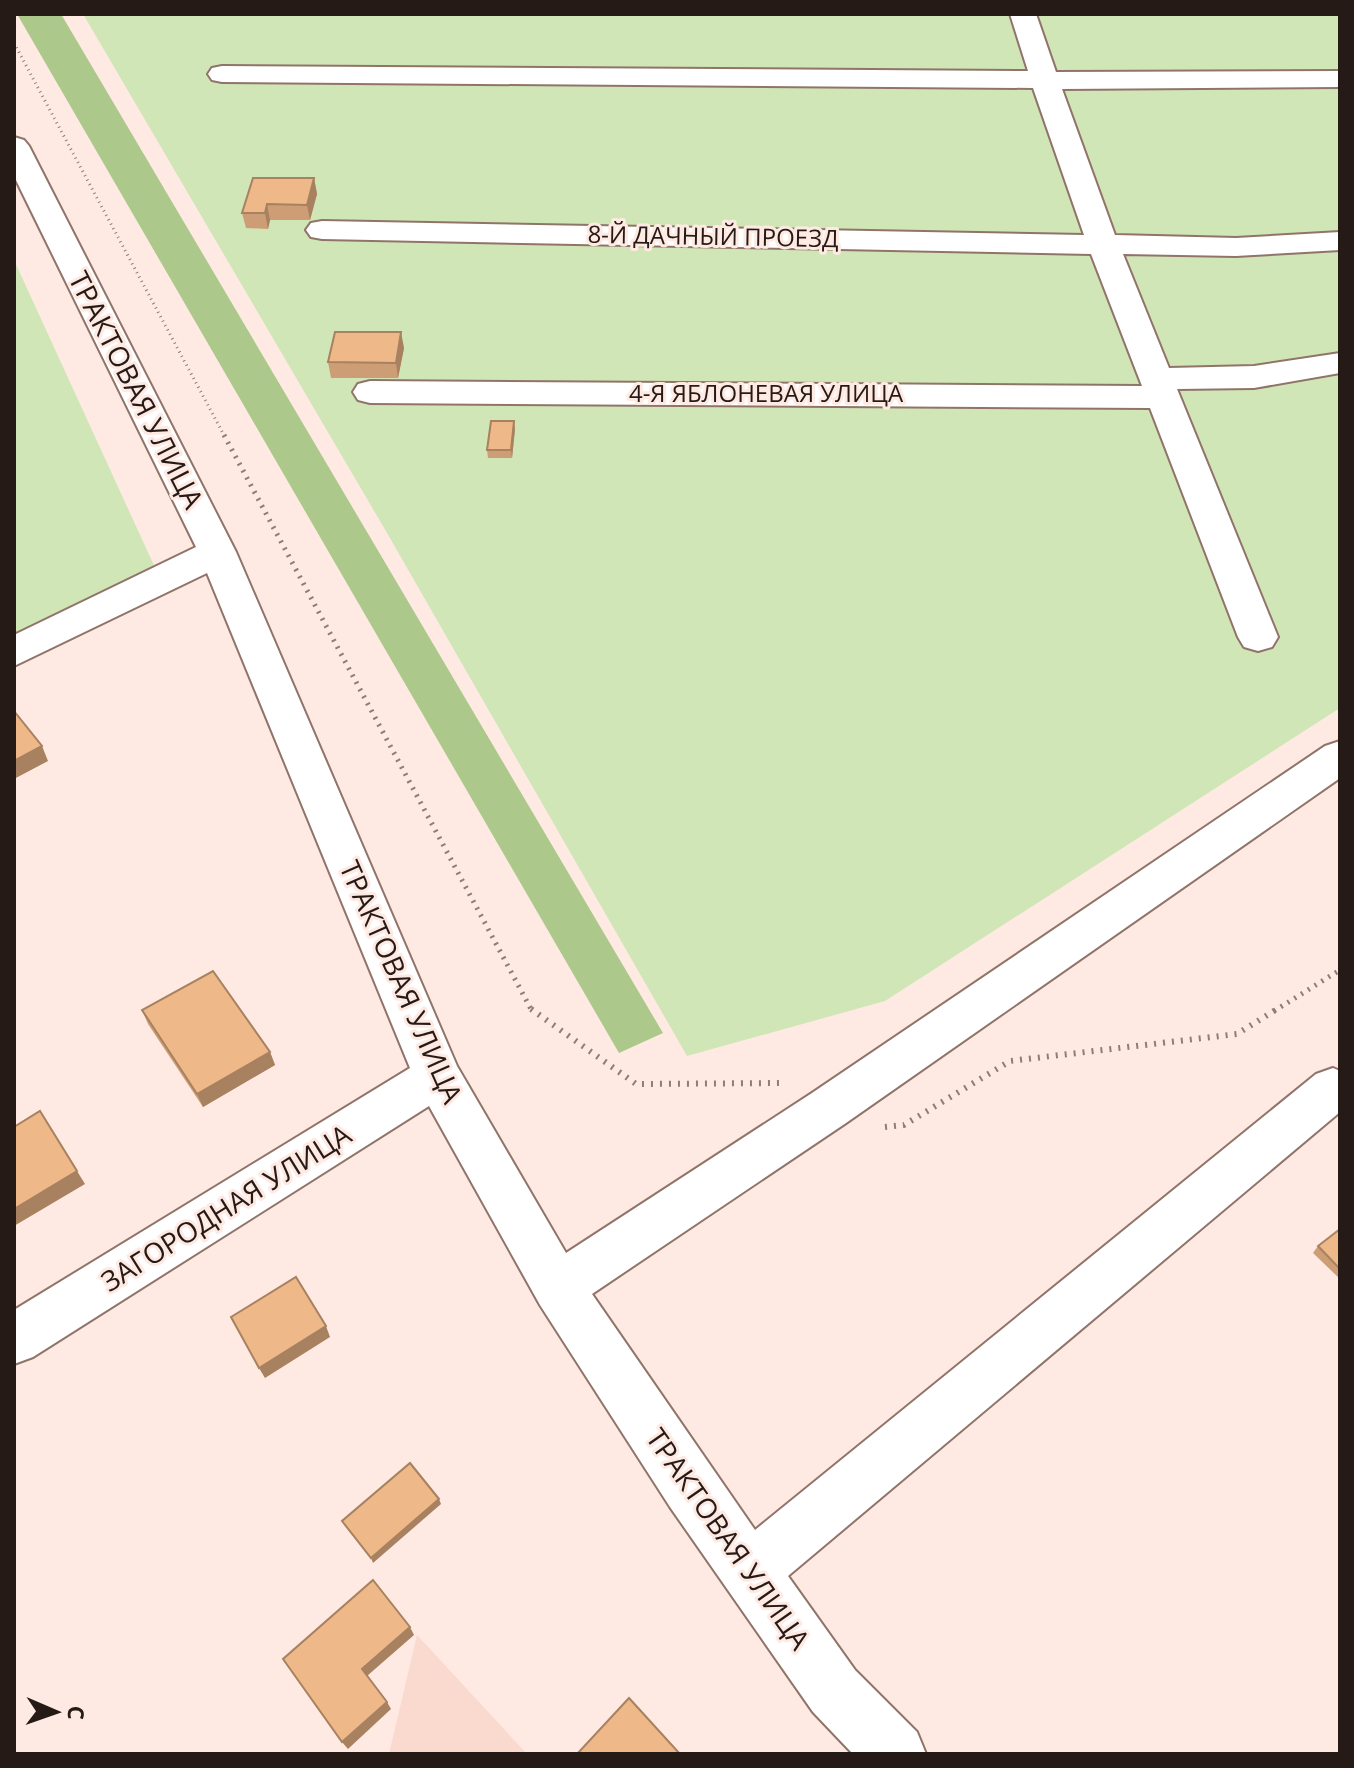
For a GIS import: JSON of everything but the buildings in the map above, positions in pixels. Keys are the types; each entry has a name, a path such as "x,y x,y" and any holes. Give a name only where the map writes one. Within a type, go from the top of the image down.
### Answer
{"street":[{"path":"1023,14 1043,80 1104,245 1258,637"},
{"path":"222,74 1340,79"},
{"name":"ТРАКТОВАЯ УЛИЦА","path":"14,146 217,552 437,1076 558,1288 749,1571 834,1691 895,1754"},
{"name":"8-Й ДАЧНЫЙ ПРОЕЗД","path":"322,230 1236,247 1340,241"},
{"name":"4-Я ЯБЛОНЕВАЯ УЛИЦА","path":"370,392 1160,388 1340,363"},
{"path":"14,652 217,552"},
{"path":"558,1288 829,1108 1340,757"},
{"name":"ЗАГОРОДНАЯ УЛИЦА","path":"14,1339 437,1076"},
{"path":"749,1571 1333,1089"}],"path":[{"path":"14,43 533,1013 636,1084 807,1083 847,1130 904,1125 1010,1061 1237,1034 1340,970"}],"shaded area":[{"path":"417,1635 527,1754 389,1754"}],"green space":[{"path":"17,14 61,14 663,1033 619,1053"},
{"path":"83,14 1340,14 1340,708 885,1001 687,1056 387,533"},
{"path":"14,260 157,572 14,640"}]}
